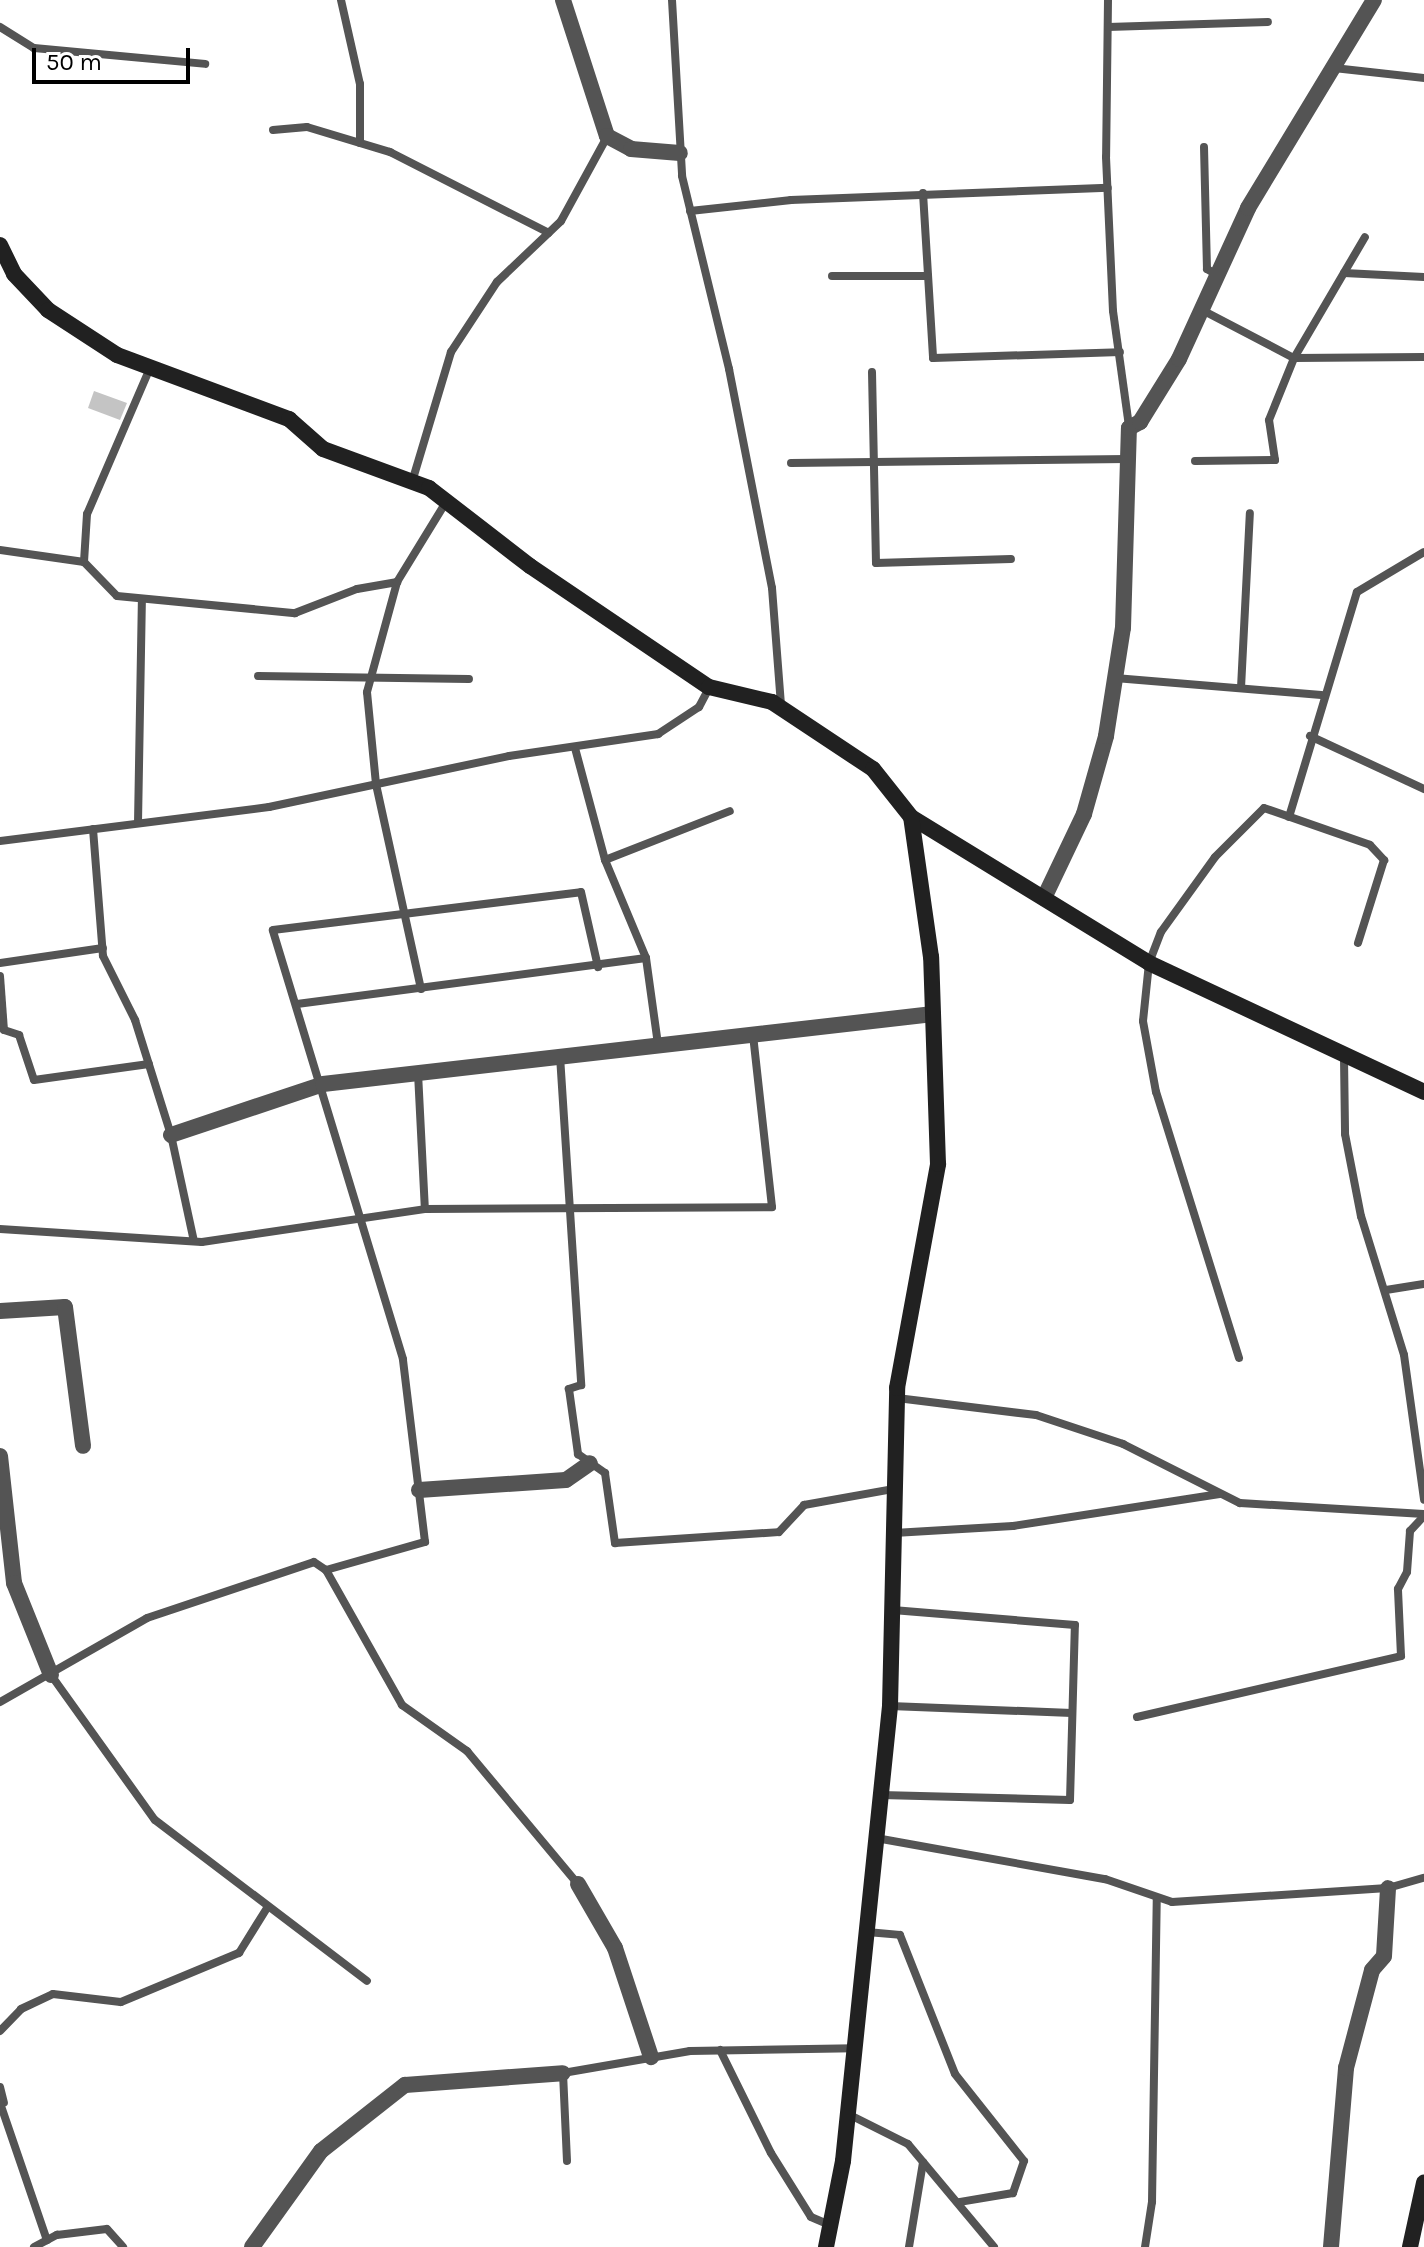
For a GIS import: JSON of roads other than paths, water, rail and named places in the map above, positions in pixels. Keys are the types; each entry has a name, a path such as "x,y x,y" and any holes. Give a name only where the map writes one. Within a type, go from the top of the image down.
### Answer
{"street":[{"path":"563,0 607,136 631,149 680,153"},
{"path":"1044,898 1084,814 1115,678 1129,428 1140,422 1179,359 1217,275 1329,67 1374,0"},
{"path":"0,245 14,274 48,310 117,355 289,419 323,449 412,482 446,502 709,687 781,707 873,769 911,817 1149,963 1344,1058 1424,1092"},
{"path":"826,2247 848,2114 890,1706 896,1398 938,1164 933,1014 911,817"},
{"path":"171,1135 323,1084 933,1014"},
{"path":"0,1311 65,1307 83,1446"},
{"path":"0,1456 14,1583 51,1675"},
{"path":"419,1490 566,1480 590,1463"},
{"path":"578,1884 615,1948 651,2057"},
{"path":"1331,2247 1346,2068 1372,1970 1384,1956 1388,1888"},
{"path":"252,2247 321,2151 405,2085 563,2073"},
{"path":"1410,2247 1424,2183"}],"lane":[{"path":"341,0 360,84 360,143"},
{"path":"672,0 680,153 690,211 729,369 772,588 781,707"},
{"path":"1108,0 1108,188 1129,428"},
{"path":"1108,27 1268,22"},
{"path":"0,27 34,48 205,64"},
{"path":"1329,67 1424,78"},
{"path":"273,130 307,127 403,158 549,233"},
{"path":"412,482 451,352 497,282 549,233 607,136"},
{"path":"1204,147 1207,269 1217,275"},
{"path":"690,211 923,193 1108,188"},
{"path":"923,193 933,358 1120,352"},
{"path":"1195,461 1275,460 1269,420 1294,358 1365,237"},
{"path":"1344,273 1424,277"},
{"path":"832,276 928,276"},
{"path":"1201,310 1294,358 1424,357"},
{"path":"84,562 87,514 150,368"},
{"path":"872,372 876,563 1011,559"},
{"path":"791,463 1128,459"},
{"path":"421,989 376,784 371,677 397,582 446,502"},
{"path":"1241,688 1250,513"},
{"path":"0,550 84,562 117,596 142,601 295,613 357,589 397,582"},
{"path":"1289,817 1321,695 1357,592 1424,552"},
{"path":"138,823 142,601"},
{"path":"258,676 469,679"},
{"path":"1115,678 1321,695"},
{"path":"0,841 269,807 376,784 658,734 699,707 709,687"},
{"path":"1310,736 1424,789"},
{"path":"575,748 605,860 646,958 658,1045"},
{"path":"1239,1358 1156,1092 1143,1021 1149,963 1161,932 1240,828 1264,808 1370,845 1384,860 1358,943"},
{"path":"605,860 730,811"},
{"path":"93,829 103,948 149,1064 171,1135 194,1241"},
{"path":"326,1570 425,1542 403,1359 383,1310 361,1215 273,930 581,892 598,967"},
{"path":"0,963 103,948"},
{"path":"297,1004 598,967 646,958"},
{"path":"0,976 4,1030 19,1035 34,1080 149,1064"},
{"path":"0,1229 194,1241 257,1236 361,1215 425,1209 772,1207 753,1034"},
{"path":"560,1056 581,1385 569,1389 578,1454 605,1473 615,1543 779,1532 804,1505 893,1489"},
{"path":"1344,1058 1345,1134 1361,1216 1404,1355 1424,1500"},
{"path":"418,1073 425,1209"},
{"path":"1386,1290 1424,1284"},
{"path":"896,1398 1036,1415 1123,1444 1240,1503 1424,1515"},
{"path":"893,1533 1013,1526 1220,1494"},
{"path":"1137,1717 1401,1656 1398,1589 1407,1572 1410,1531 1424,1515"},
{"path":"0,1702 147,1618 314,1562 326,1570 402,1705 467,1751 578,1884"},
{"path":"881,1795 1070,1800 1075,1625 893,1610"},
{"path":"51,1675 155,1820 367,1981"},
{"path":"890,1706 1072,1713"},
{"path":"876,1838 1105,1879 1172,1902 1388,1888 1424,1878"},
{"path":"1145,2247 1152,2202 1157,1898"},
{"path":"0,2031 21,2009 53,1994 121,2002 239,1953 267,1908"},
{"path":"866,1932 900,1935 955,2074 1024,2161 1013,2193 959,2202"},
{"path":"567,2161 563,2073 651,2057 720,2050 854,2048"},
{"path":"720,2050 771,2153 811,2217 830,2225"},
{"path":"0,2087 2,2103 47,2240"},
{"path":"848,2114 908,2144 994,2247"},
{"path":"909,2247 923,2162"},
{"path":"34,2247 47,2240 107,2229 123,2247"}]}
